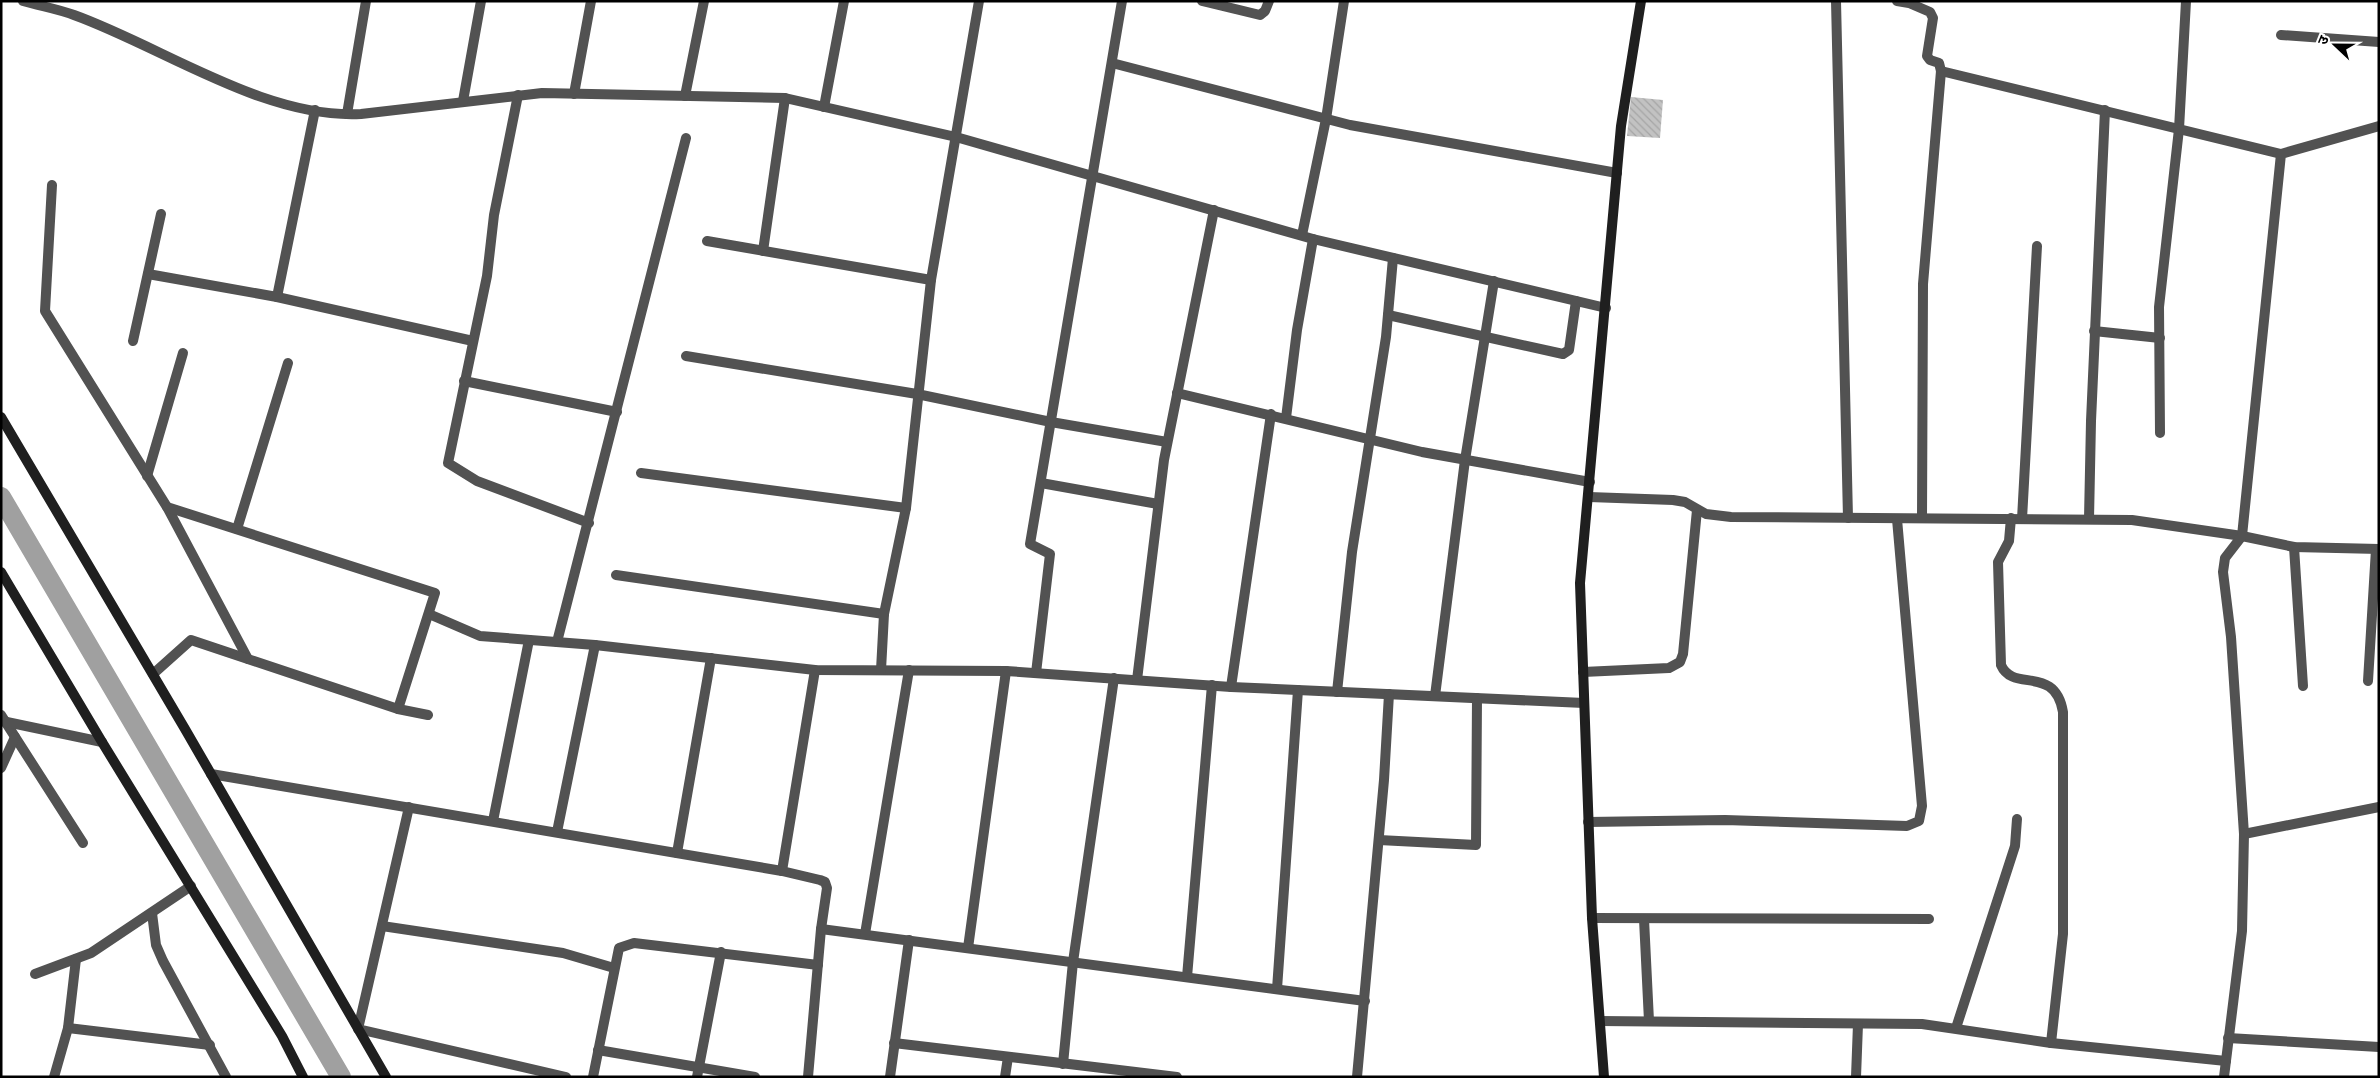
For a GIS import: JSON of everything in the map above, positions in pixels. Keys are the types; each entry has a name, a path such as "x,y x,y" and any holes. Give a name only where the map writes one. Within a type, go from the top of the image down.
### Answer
{"street":[{"path":"23,1 74,15 232,85 266,98 315,110 347,114 518,95 574,94 785,98 956,137 1302,235 1606,308"},
{"path":"347,114 366,1"},
{"path":"463,101 481,1"},
{"path":"574,94 591,1"},
{"path":"685,96 704,1"},
{"path":"824,107 844,1"},
{"path":"881,670 884,614 906,508 931,280 979,1"},
{"path":"1036,673 1050,554 1030,544 1122,1"},
{"path":"1202,1 1260,15 1265,11 1269,1"},
{"path":"1302,235 1326,119 1344,1"},
{"path":"1604,1077 1592,918 1580,582 1621,126 1641,1"},
{"path":"1836,1 1848,518"},
{"path":"1897,1 1909,3 1930,12 1933,18 1927,56 1930,60 1939,63 1941,71 1923,284 1922,518"},
{"path":"2160,434 2159,307 2179,129 2186,1"},
{"path":"2281,36 2379,42"},
{"path":"1112,63 1326,119 1451,144 1617,173"},
{"path":"1941,71 2281,154 2379,126"},
{"path":"518,95 494,216 487,276 448,463 477,481 589,523"},
{"path":"763,251 785,98"},
{"path":"277,297 315,110"},
{"path":"2089,520 2094,331 2106,110"},
{"path":"557,642 686,138"},
{"path":"2224,1077 2242,931 2244,834 2231,637 2223,572 2225,558 2242,536 2281,154"},
{"path":"52,185 45,311 166,507 248,659"},
{"path":"1137,680 1167,442 1214,210"},
{"path":"133,341 161,214"},
{"path":"1286,418 1297,330 1314,238"},
{"path":"706,241 931,280"},
{"path":"2022,519 2037,246"},
{"path":"1336,692 1352,552 1388,315 1394,258"},
{"path":"148,274 277,297 473,341"},
{"path":"1435,696 1465,460 1494,281"},
{"path":"1388,315 1559,354 1567,353 1569,350 1576,301"},
{"path":"2094,331 2160,338"},
{"path":"147,476 184,353"},
{"path":"686,356 917,394 1051,422 1167,442"},
{"path":"236,529 288,363"},
{"path":"464,381 617,412"},
{"path":"1177,393 1465,460 1590,482"},
{"path":"1231,687 1271,414"},
{"path":"1,416 386,1077"},
{"path":"640,473 906,508"},
{"path":"1041,483 1158,504"},
{"path":"1589,497 1673,500 1685,502 1706,514 1730,517 2132,520 2242,536 2294,547 2377,549 2368,681"},
{"path":"166,507 435,593 398,709"},
{"path":"1583,672 1670,668 1680,662 1683,654 1697,510"},
{"path":"2011,518 2008,542 1998,562 2001,665 2011,675 2047,684 2056,690 2063,712 2063,934 2052,1043"},
{"path":"1588,822 1725,820 1907,826 1919,821 1922,806 1897,519"},
{"path":"2294,547 2303,686"},
{"path":"1,572 102,742 282,1036 303,1077"},
{"path":"616,575 884,614"},
{"path":"428,614 480,636 595,645 814,670 1006,671 1231,687 1584,703"},
{"path":"153,674 190,640 398,709 428,715"},
{"path":"493,821 529,640"},
{"path":"557,832 595,645"},
{"path":"677,853 711,658"},
{"path":"782,871 814,670"},
{"path":"864,934 908,670"},
{"path":"968,948 1006,671"},
{"path":"1063,1064 1073,962 1114,678"},
{"path":"1187,977 1212,685"},
{"path":"1277,989 1298,690"},
{"path":"1357,1077 1379,840 1389,694"},
{"path":"1379,840 1476,845 1476,698"},
{"path":"3,719 102,742"},
{"path":"3,719 83,843"},
{"path":"1,768 15,737"},
{"path":"211,774 782,871 825,882 827,888 821,928 808,1077"},
{"path":"2244,834 2379,806"},
{"path":"358,1029 409,807"},
{"path":"1956,1028 2015,846 2017,819"},
{"path":"35,974 91,953 191,886"},
{"path":"152,913 156,945 163,961 226,1077"},
{"path":"1592,918 1930,919"},
{"path":"1644,918 1649,1021"},
{"path":"382,926 563,953 614,968"},
{"path":"821,928 1365,1001"},
{"path":"890,1077 909,940"},
{"path":"594,1077 619,948 634,943 818,965"},
{"path":"698,1072 721,952"},
{"path":"54,1077 68,1028 76,959"},
{"path":"1600,1021 1922,1024 2052,1043 2226,1061"},
{"path":"1856,1077 1858,1024"},
{"path":"68,1028 210,1045"},
{"path":"358,1029 566,1077"},
{"path":"2228,1038 2379,1047"},
{"path":"894,1044 1063,1064 1104,1072 1177,1077"},
{"path":"598,1050 698,1072 755,1077"},
{"path":"1005,1077 1008,1057"}],"building":[{"path":"1631,97 1663,100 1660,138 1627,136"}],"waterway":[{"path":"1,497 341,1077"}]}
